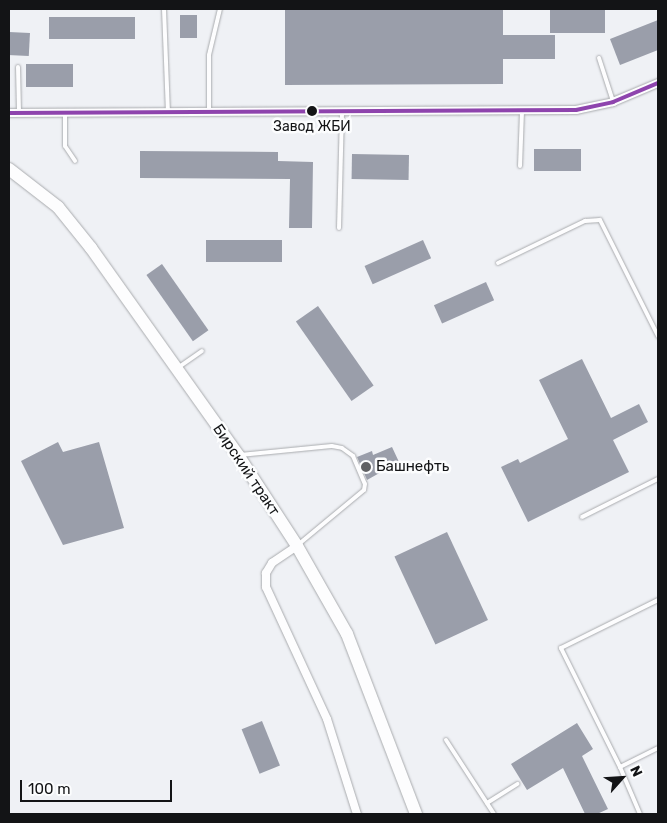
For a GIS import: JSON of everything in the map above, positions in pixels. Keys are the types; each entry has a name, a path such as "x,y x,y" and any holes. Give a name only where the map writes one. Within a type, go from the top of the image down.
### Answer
{"main road":[{"name":"Бирский тракт","path":"9,169 58,207 91,248 238,455 297,546 347,634 416,814"}],"street":[{"path":"9,114 592,109 658,83"},
{"path":"297,546 272,563 266,573 266,587 327,718 357,814"}],"lane":[{"path":"164,9 168,113"},
{"path":"209,113 209,55 220,9"},
{"path":"599,58 613,102"},
{"path":"18,67 19,114"},
{"path":"339,228 342,111"},
{"path":"520,166 522,111"},
{"path":"65,113 66,146 75,161"},
{"path":"498,262 585,221 600,220 658,336"},
{"path":"176,369 202,351"},
{"path":"238,455 332,446 342,448 353,456 365,484 364,490 297,546"},
{"path":"582,517 658,479"},
{"path":"640,814 620,767 561,648 658,600"},
{"path":"446,740 494,814"},
{"path":"620,767 658,748"},
{"path":"487,803 518,784"}],"building":[{"path":"285,9 503,9 503,35 555,35 555,59 503,59 503,84 285,85"},
{"path":"550,9 605,9 605,33 550,33"},
{"path":"180,15 197,15 197,38 180,38"},
{"path":"49,17 135,17 135,39 49,39"},
{"path":"658,20 658,50 620,65 610,39"},
{"path":"9,32 30,33 29,56 9,55"},
{"path":"26,64 73,64 73,87 26,87"},
{"path":"534,149 581,149 581,171 534,171"},
{"path":"140,151 278,152 278,161 313,162 312,228 289,228 290,179 140,178"},
{"path":"352,154 409,155 409,180 352,179"},
{"path":"206,240 282,240 282,262 206,262"},
{"path":"423,240 431,258 373,284 365,266"},
{"path":"162,264 208,330 193,341 146,275"},
{"path":"486,282 494,300 442,323 434,305"},
{"path":"318,306 374,385 352,401 296,321"},
{"path":"582,359 611,418 639,404 648,422 613,440 629,472 528,522 501,467 518,459 520,463 568,439 539,380"},
{"path":"58,442 63,452 99,442 124,528 63,545 21,461"},
{"path":"392,447 399,462 367,480 357,457 372,451 373,455"},
{"path":"447,532 488,620 435,644 394,557"},
{"path":"262,721 280,766 260,774 242,729"},
{"path":"577,723 593,749 582,756 608,809 597,814 585,814 563,768 527,790 511,764"}],"transit line":[{"path":"9,113 576,110 613,102 658,83"}],"place":[{"name":"Завод ЖБИ","path":"312,111"},
{"name":"Башнефть","path":"366,467"}]}
